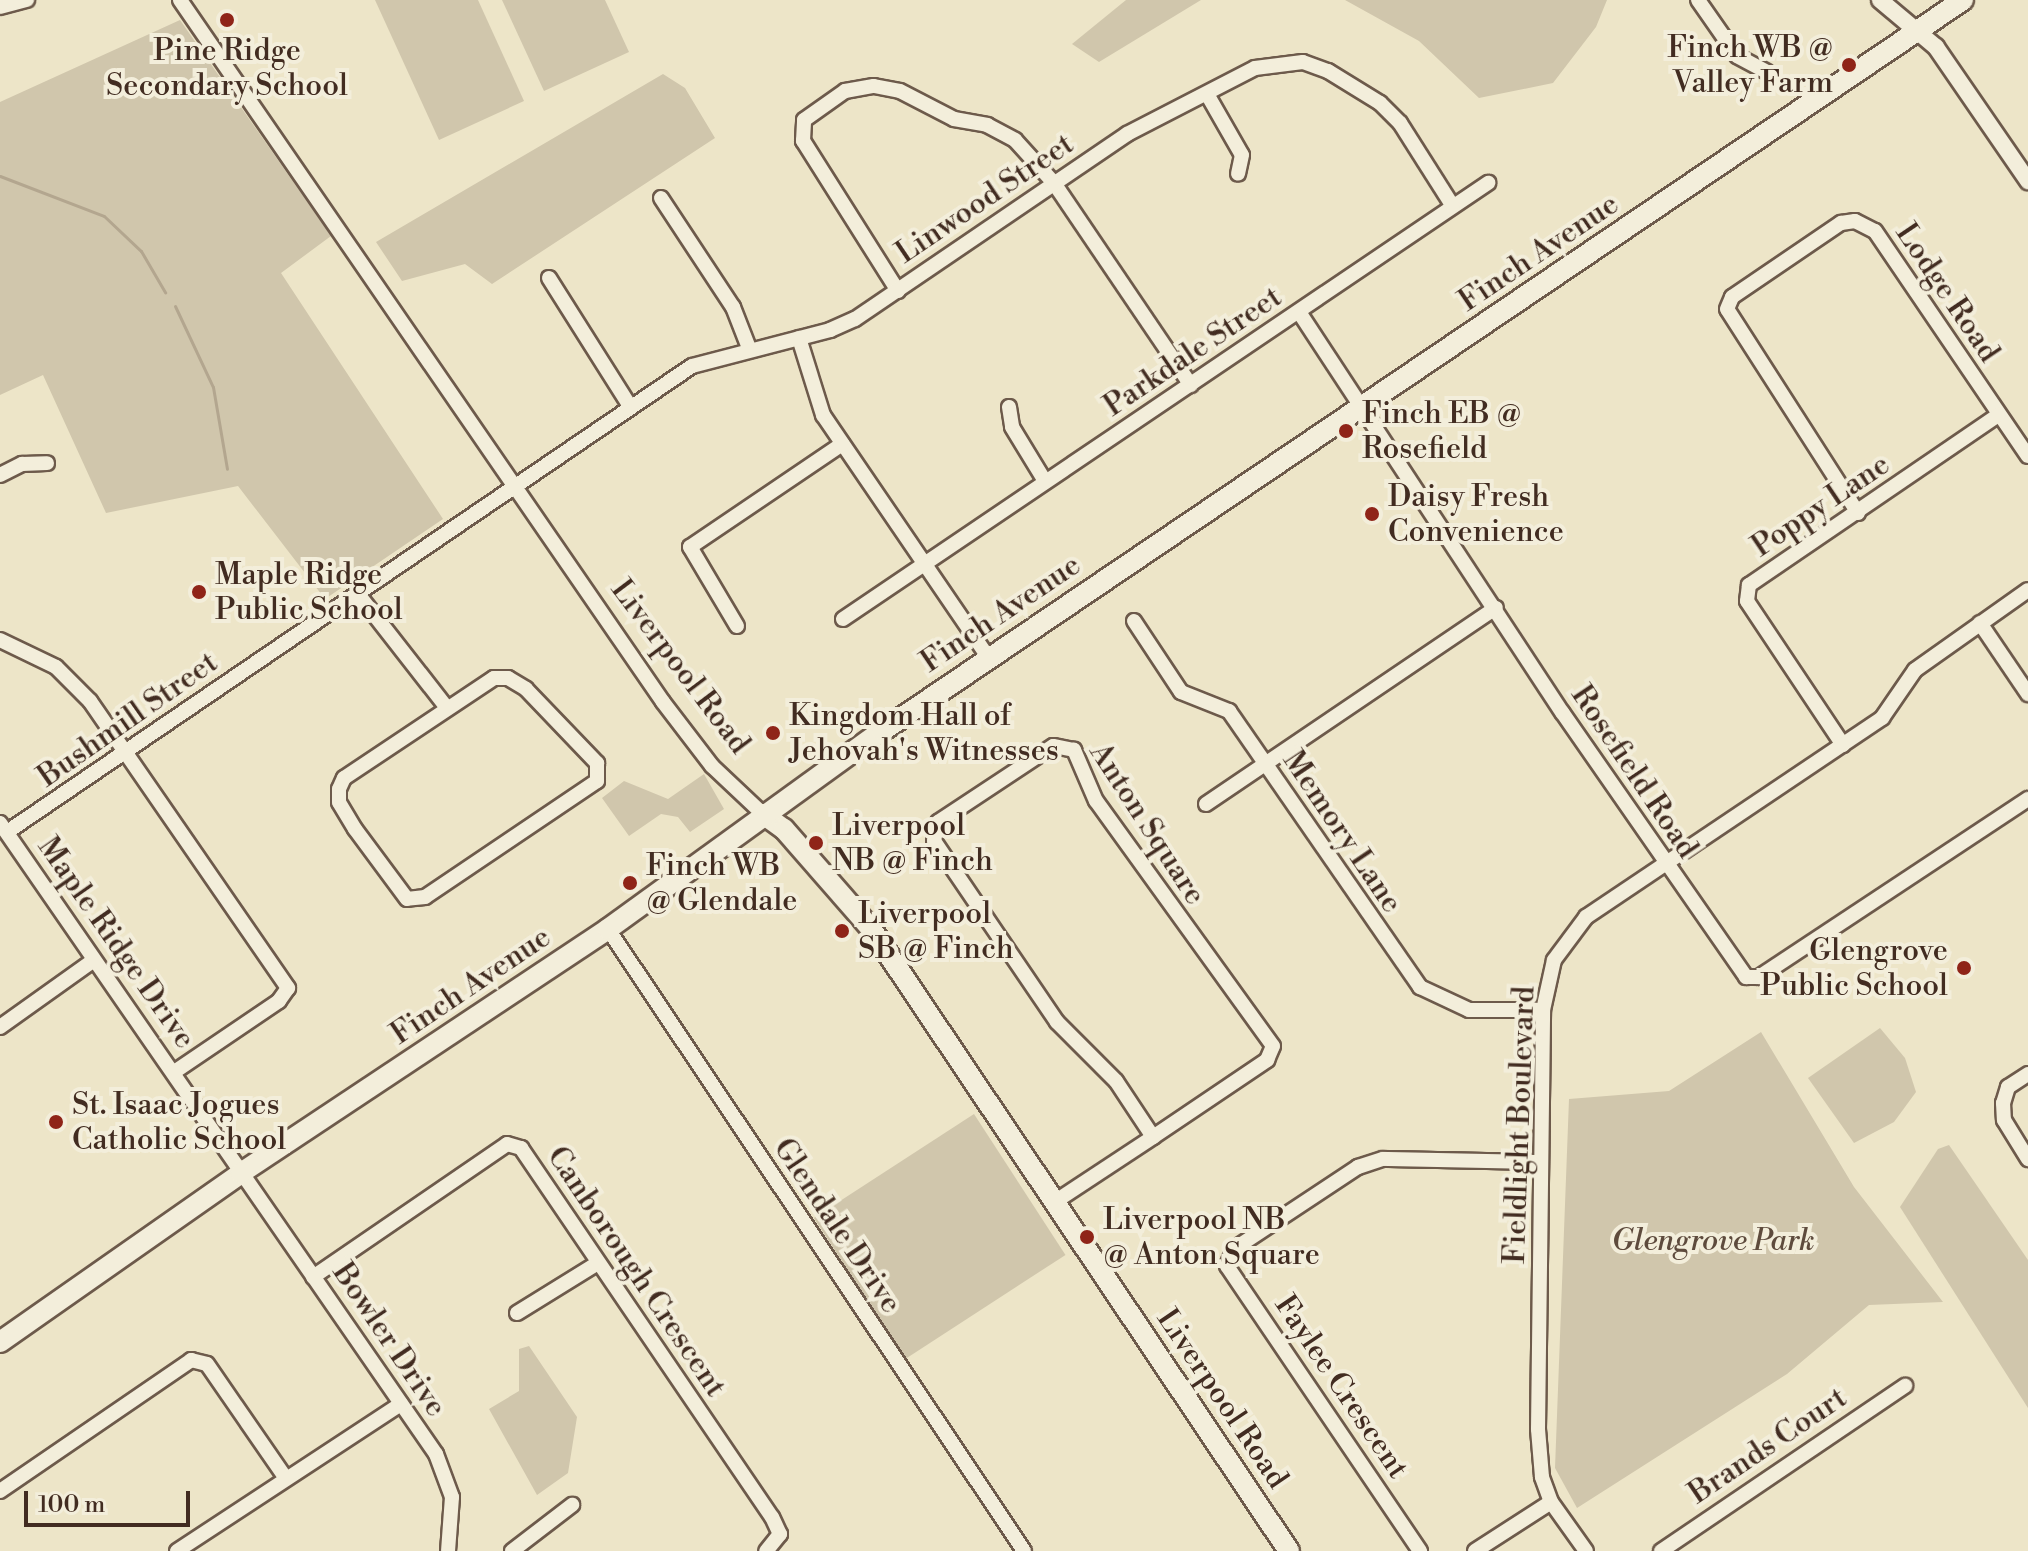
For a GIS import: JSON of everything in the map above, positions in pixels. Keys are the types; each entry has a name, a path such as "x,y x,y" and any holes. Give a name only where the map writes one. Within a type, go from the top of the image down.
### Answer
{"main road":[{"name":"Finch Avenue","path":"0,1342 241,1173 608,929 763,814 989,658 1963,0"},
{"name":"Liverpool Road","path":"763,814 784,829 872,930 1289,1551"}],"street":[{"path":"0,7 27,0"},
{"name":"Liverpool Road","path":"180,0 663,702 712,766 763,814"},
{"path":"1698,0 1737,56 1767,72"},
{"path":"1880,0 1919,31 2028,181"},
{"name":"Linwood Street","path":"514,487 692,366 749,348 799,338 855,319 1127,134 1280,62 1328,71 1380,103 1400,123 1452,205"},
{"path":"898,291 803,141 804,120 822,102 845,91 874,86 900,91 954,119 987,125 1015,140 1054,183 1191,385"},
{"path":"1207,94 1242,155 1238,174"},
{"name":"Parkdale Street","path":"843,619 1488,183"},
{"path":"661,198 733,307 749,348"},
{"name":"Lodge Road","path":"1858,513 1727,309 1732,297 1841,223 1855,221 1875,231 2028,456"},
{"path":"549,278 630,406"},
{"name":"Rosefield Road","path":"1299,312 1666,865 1746,977 1759,977 2028,799"},
{"path":"799,338 823,415 989,658"},
{"path":"1009,407 1012,427 1045,481"},
{"name":"Poppy Lane","path":"1843,745 1747,601 1749,585 1998,415"},
{"path":"737,626 690,547 842,444"},
{"path":"0,475 22,464 47,463"},
{"name":"Bushmill Street","path":"4,828 124,751 514,487"},
{"name":"Fieldlight Boulevard","path":"1586,1551 1551,1502 1542,1477 1538,1429 1543,1010 1554,960 1568,937 1586,917 1882,718 1915,670 2028,590"},
{"path":"358,594 447,708"},
{"path":"1206,804 1496,608"},
{"name":"Memory Lane","path":"1134,621 1181,692 1229,711 1420,987 1469,1010 1543,1010"},
{"path":"1980,623 2028,694"},
{"path":"0,640 70,677 288,988 279,1001 174,1072"},
{"path":"494,678 508,678 526,689 597,763 598,777 425,897 407,899 355,829 339,802 339,789 344,778 447,708 494,678"},
{"name":"Anton Square","path":"1053,1203 1153,1137 1267,1060 1273,1046 1096,801 1074,750 1053,746 938,822 934,841 1057,1022 1116,1081 1153,1137"},
{"name":"Maple Ridge Drive","path":"4,828 241,1173"},
{"name":"Glendale Drive","path":"608,929 1024,1551"},
{"path":"0,1027 94,960"},
{"path":"2028,1074 2008,1087 2003,1103 2004,1120 2028,1159"},
{"name":"Canborough Crescent","path":"313,1277 507,1144 521,1148 772,1517 780,1534 766,1551"},
{"name":"Faylee Crescent","path":"1420,1551 1227,1266 1234,1249 1358,1167 1383,1159 1541,1162"},
{"name":"Bowler Drive","path":"241,1173 436,1454 452,1497 448,1551"},
{"path":"517,1313 598,1263"},
{"path":"0,1491 191,1360 207,1364 285,1477"},
{"name":"Brands Court","path":"1661,1551 1905,1386"},
{"path":"177,1551 285,1477 401,1404"},
{"path":"1475,1551 1551,1502"},
{"path":"512,1551 572,1505"}],"green space":[{"path":"375,0 478,0 524,101 439,140"},
{"path":"502,0 605,0 629,52 544,91"},
{"path":"1126,0 1201,0 1099,62 1072,44"},
{"path":"1345,0 1607,0 1596,27 1553,83 1479,98 1419,41"},
{"path":"180,20 331,236 281,273 443,519 325,599 238,486 106,513 43,375 0,395 0,102"},
{"path":"663,74 685,88 715,138 492,284 465,264 402,281 376,242"},
{"path":"704,774 724,809 690,832 678,817 661,814 629,836 602,798 624,781 668,799"},
{"path":"1880,1028 1905,1058 1916,1092 1894,1122 1854,1143 1808,1078"},
{"name":"Glengrove Park","path":"1761,1032 1854,1187 1943,1302 1869,1305 1787,1374 1577,1508 1555,1468 1569,1099 1669,1091"},
{"path":"974,1114 1065,1255 905,1359 814,1218"},
{"path":"1949,1145 2028,1260 2028,1408 1900,1207 1938,1149"},
{"path":"529,1346 577,1417 568,1473 537,1495 489,1409 519,1391 519,1349"}],"waterway":[{"path":"0,176 104,216 141,251 165,292"},
{"path":"175,306 213,387 227,469"}],"place":[{"name":"Pine Ridge Secondary School","path":"227,20"},
{"name":"Finch WB @ Valley Farm","path":"1849,65"},
{"name":"Finch EB @ Rosefield","path":"1346,431"},
{"name":"Daisy Fresh Convenience","path":"1372,514"},
{"name":"Maple Ridge Public School","path":"199,592"},
{"name":"Kingdom Hall of Jehovah's Witnesses","path":"773,733"},
{"name":"Liverpool NB @ Finch","path":"816,843"},
{"name":"Finch WB @ Glendale","path":"630,883"},
{"name":"Liverpool SB @ Finch","path":"842,931"},
{"name":"Glengrove Public School","path":"1964,968"},
{"name":"St. Isaac Jogues Catholic School","path":"56,1122"},
{"name":"Liverpool NB @ Anton Square","path":"1087,1237"}]}
